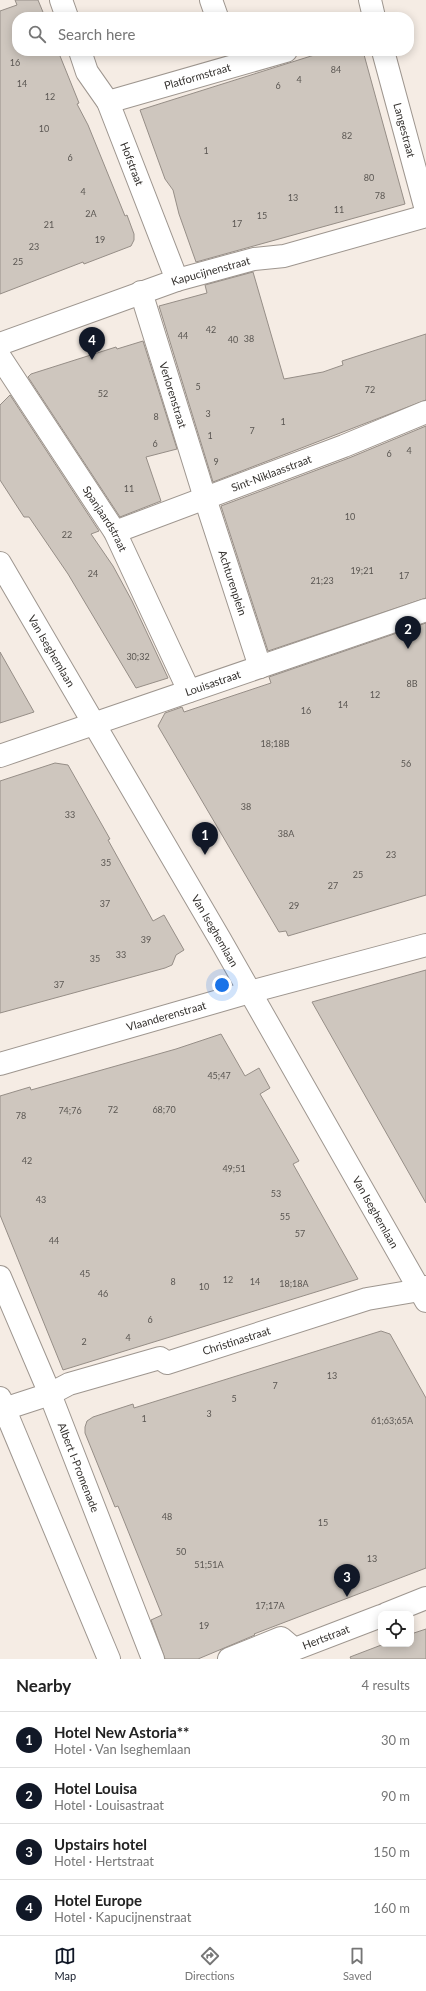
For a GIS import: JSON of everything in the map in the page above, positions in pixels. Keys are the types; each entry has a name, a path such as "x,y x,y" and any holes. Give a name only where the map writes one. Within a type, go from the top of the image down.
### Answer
{"street":[{"path":"61,0 65,12"},
{"path":"211,0 215,12"},
{"path":"370,0 373,12"},
{"name":"Hofstraat","path":"82,56 87,72 108,102 177,280"},
{"name":"Platformstraat","path":"108,102 232,59 252,56"},
{"name":"Langestraat","path":"384,56 426,210"},
{"name":"Kapucijnenstraat","path":"0,344 177,280 254,259 284,256 426,216"},
{"name":"Verlorenstraat","path":"141,292 205,498"},
{"name":"Spanjaardstraat","path":"0,357 115,532 189,691"},
{"name":"Sint-Niklaasstraat","path":"115,532 344,446 426,412"},
{"name":"Achturenplein","path":"205,498 260,667"},
{"name":"Van Iseghemlaan","path":"0,563 424,1293"},
{"name":"Louisastraat","path":"0,756 426,610"},
{"name":"Vlaanderenstraat","path":"0,1064 250,992 426,945"},
{"name":"Albert I-Promenade","path":"0,1277 50,1394 153,1659"},
{"name":"Christinastraat","path":"50,1394 69,1384 160,1358 167,1363 367,1299 424,1293"},
{"path":"75,1395 161,1368 167,1363"},
{"path":"50,1394 2,1404 109,1659"},
{"path":"394,1611 426,1598"},
{"name":"Hertstraat","path":"229,1659 281,1638 294,1649 378,1617"},
{"path":"268,1659 294,1649"}],"building":[{"path":"15,0 38,0 43,12 12,12 12,56 60,56 79,103 77,104 88,125 125,216 127,215 134,234 134,240 131,246 84,264 83,262 0,294 0,11 17,5"},
{"path":"311,56 364,56 405,204 196,262 179,214 173,190 165,179 140,110"},
{"path":"253,272 284,379 323,372 343,365 342,361 426,334 426,400 213,482 159,306 207,293 205,285"},
{"path":"143,341 177,449 146,457 161,501 120,517 28,377 31,374 116,347 117,349"},
{"path":"10,395 99,531 91,534 113,566 132,601 168,678 136,688 68,574 29,517 24,517 0,480 0,405"},
{"path":"426,426 426,598 268,651 221,506 349,458"},
{"path":"426,623 426,895 288,936 286,931 279,932 158,726 165,713 182,707 184,712 271,683 269,677"},
{"path":"0,652 34,712 0,723"},
{"path":"55,763 68,765 110,839 108,840 153,921 164,915 184,950 176,955 172,965 165,968 0,1013 0,781"},
{"path":"426,970 426,1203 312,1002"},
{"path":"221,1034 245,1076 259,1068 270,1088 260,1094 299,1161 293,1164 358,1279 63,1370 0,1215 0,1096 30,1087 31,1090 176,1049"},
{"path":"381,1331 390,1334 426,1398 426,1568 254,1634 255,1635 198,1659 165,1659 151,1620 162,1615 118,1506 115,1507 85,1433 87,1421 93,1417 133,1404 134,1408"},
{"path":"426,1629 426,1659 351,1659 350,1657 378,1646 414,1647 414,1633"}],"place":[{"name":"Hotel Europe","path":"92,360"},
{"name":"Hotel Louisa","path":"408,649"},
{"name":"Hotel New Astoria**","path":"205,855"},
{"name":"Upstairs hotel","path":"347,1597"}]}
